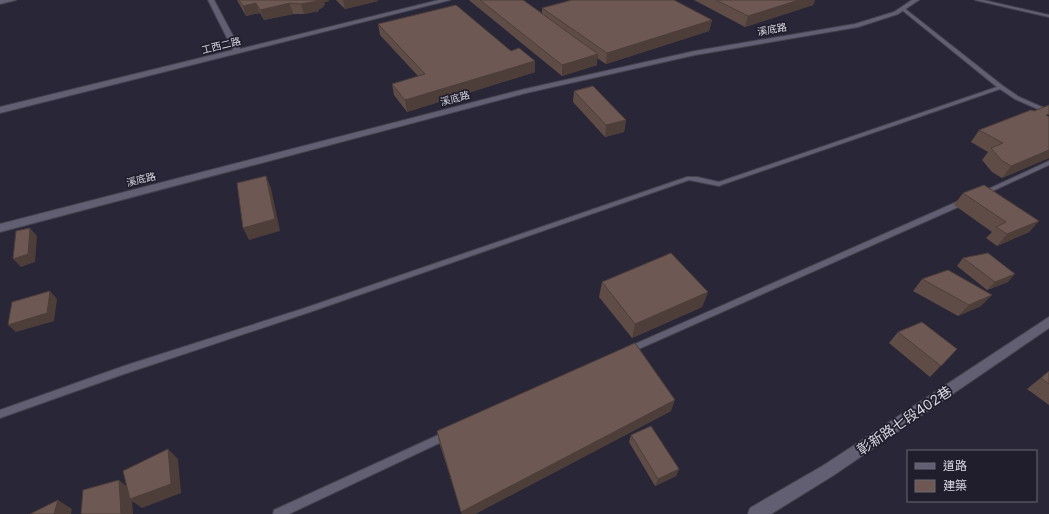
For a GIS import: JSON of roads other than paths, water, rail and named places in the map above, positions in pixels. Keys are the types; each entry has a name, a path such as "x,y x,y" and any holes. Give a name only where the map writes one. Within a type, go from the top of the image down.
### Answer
{"street":[{"path":"0,2 13,0"},
{"path":"211,0 237,51"},
{"name":"工西二路","path":"0,110 448,0"},
{"name":"溪底路","path":"0,228 526,91 695,54 856,26 904,9 916,0"},
{"name":"彰新路七段402巷","path":"756,514 829,470 1049,322"}],"lane":[{"path":"977,0 1049,16"},
{"path":"904,9 1001,87 1017,98 1049,112"},
{"path":"0,414 124,370 307,310 689,178 699,178 708,182 719,184 1001,87"},
{"path":"624,352 1049,163"},
{"path":"278,514 458,430"}]}
